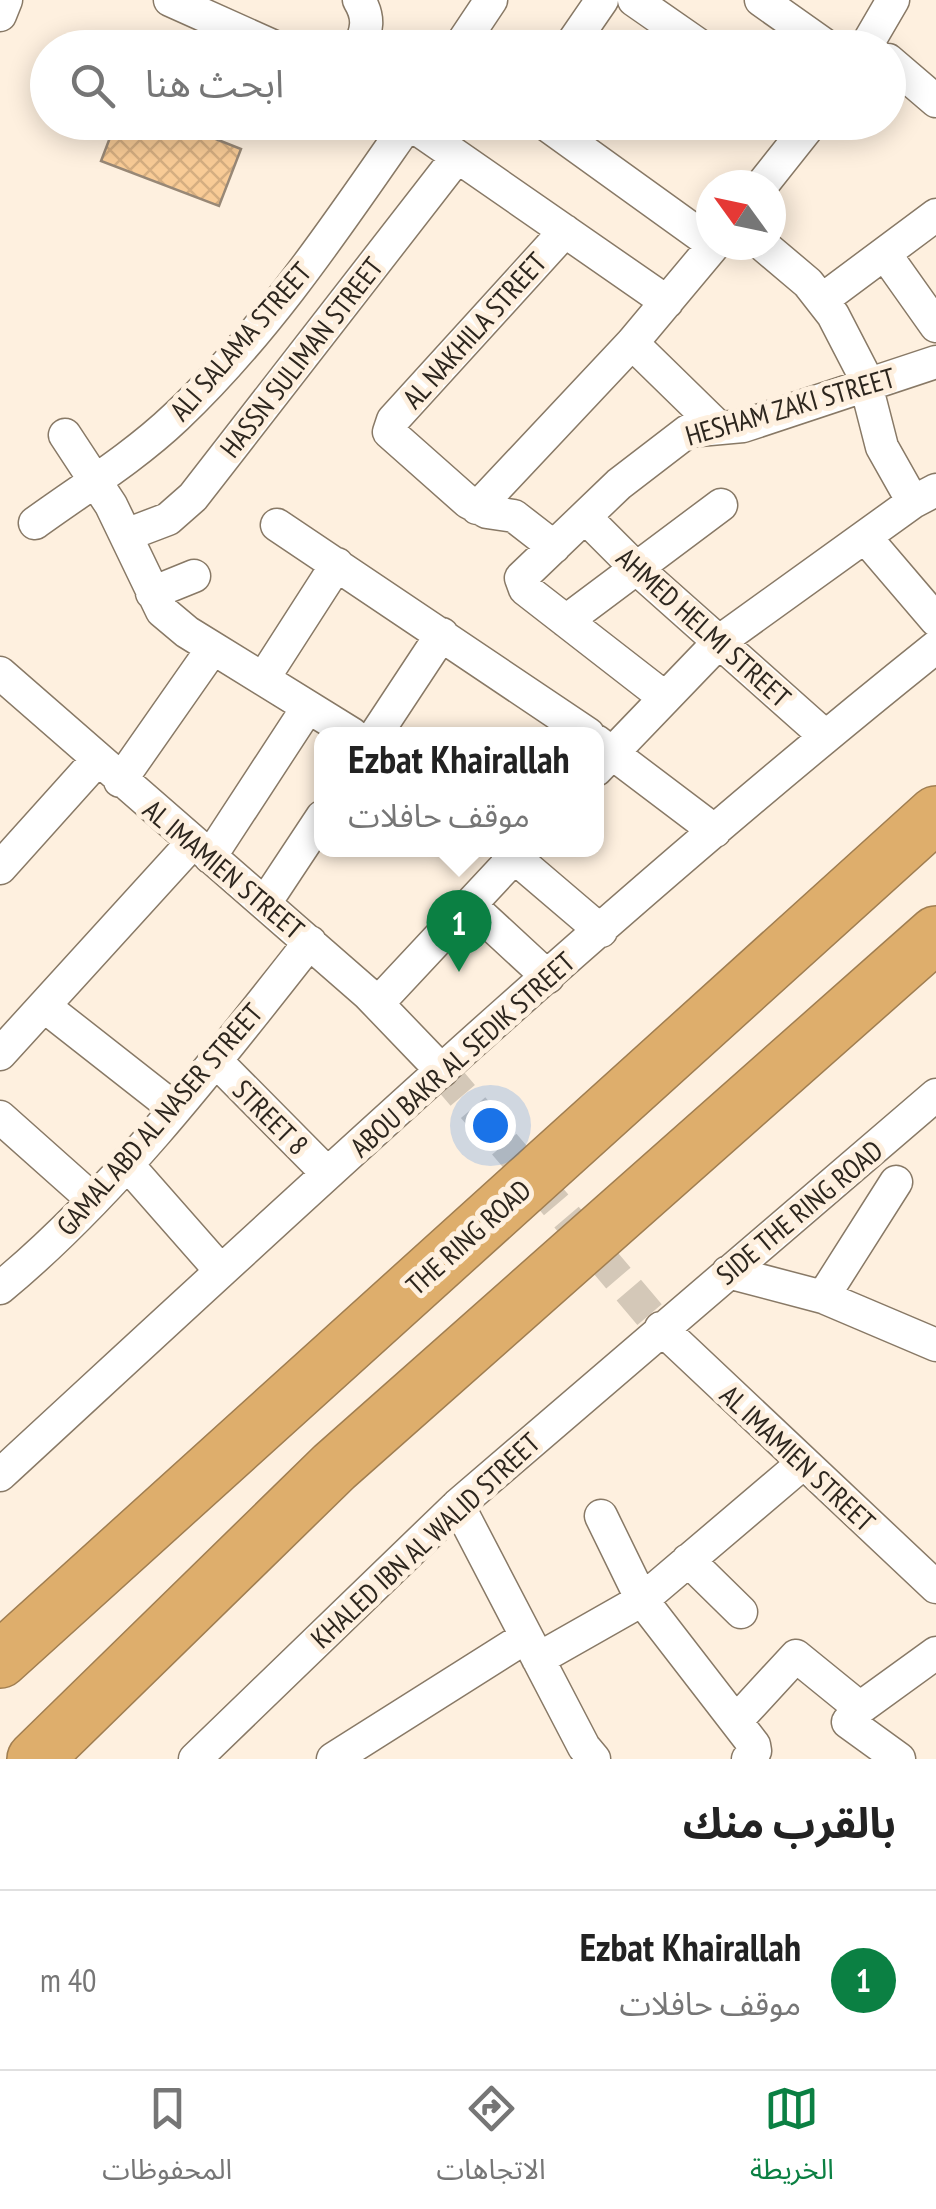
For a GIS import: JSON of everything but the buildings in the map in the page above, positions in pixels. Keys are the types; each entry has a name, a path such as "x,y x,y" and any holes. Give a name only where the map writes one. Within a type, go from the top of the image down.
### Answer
{"highway":[{"name":"THE RING ROAD","path":"0,1660 936,814"},
{"path":"34,1759 334,1467 936,934"}],"street":[{"path":"0,16 6,0"},
{"path":"170,0 206,7 246,30"},
{"path":"359,0 368,30"},
{"path":"471,30 490,0"},
{"path":"581,30 602,0"},
{"path":"634,0 677,30"},
{"path":"762,0 804,30"},
{"path":"882,30 893,0"},
{"path":"906,76 936,101"},
{"name":"ALI SALAMA STREET","path":"35,523 175,418 246,341 306,266 397,140"},
{"path":"433,140 667,302"},
{"path":"567,140 696,232"},
{"path":"774,170 798,140"},
{"name":"HASSN SULIMAN STREET","path":"126,535 168,519 184,507 457,157"},
{"path":"822,300 936,215"},
{"name":"AL NAKHILA STREET","path":"477,508 389,432 393,420 564,231"},
{"path":"884,254 936,326"},
{"path":"477,508 632,343 700,260"},
{"path":"604,745 664,697 720,641 924,496 882,446 868,386 855,355 822,300 808,282 781,260"},
{"path":"632,343 718,427"},
{"name":"HESHAM ZAKI STREET","path":"566,620 520,583 524,574 619,484 678,436 696,428 743,426 936,362"},
{"path":"65,435 126,535 152,592 173,622 341,727"},
{"path":"664,697 566,620 721,505"},
{"path":"477,508 514,516 554,548"},
{"name":"AHMED HELMI STREET","path":"585,517 636,568 825,736"},
{"path":"278,526 442,634 567,727"},
{"path":"865,537 936,620"},
{"path":"263,679 337,564"},
{"path":"152,592 194,576"},
{"path":"381,727 442,634"},
{"name":"ABOU BAKR AL SEDIK STREET","path":"0,1475 327,1173 548,977 825,736 936,647"},
{"path":"0,868 109,771 212,648"},
{"name":"AL IMAMIEN STREET","path":"6,693 109,771 310,942 378,1003 442,1071"},
{"path":"0,1054 202,850 308,707"},
{"path":"604,754 716,832"},
{"path":"265,903 314,829"},
{"path":"378,1003 510,857"},
{"path":"520,857 601,931"},
{"path":"470,905 548,977"},
{"name":"GAMAL ABD AL NASER STREET","path":"0,1288 33,1261 126,1163 216,1061 310,942"},
{"path":"44,1006 174,1108"},
{"name":"STREET 8","path":"216,1061 327,1173"},
{"name":"SIDE THE RING ROAD","path":"669,1336 728,1272 932,1104"},
{"path":"0,1117 92,1199"},
{"path":"126,1163 221,1271"},
{"path":"824,1297 896,1182"},
{"path":"728,1272 824,1297 936,1345"},
{"name":"AL IMAMIEN STREET","path":"669,1336 936,1587"},
{"name":"KHALED IBN AL WALID STREET","path":"195,1759 461,1510 669,1336"},
{"path":"333,1759 532,1648 642,1600 802,1464"},
{"path":"461,1510 532,1648 577,1755"},
{"path":"601,1516 642,1600 755,1748 748,1759"},
{"path":"688,1560 741,1612"},
{"path":"899,1759 850,1727 850,1717 936,1653"},
{"path":"736,1721 796,1656 860,1708"}],"tunnel":[{"path":"442,1071 661,1328"}],"place":[{"name":"Ezbat Khairallah","path":"459,972"}]}
